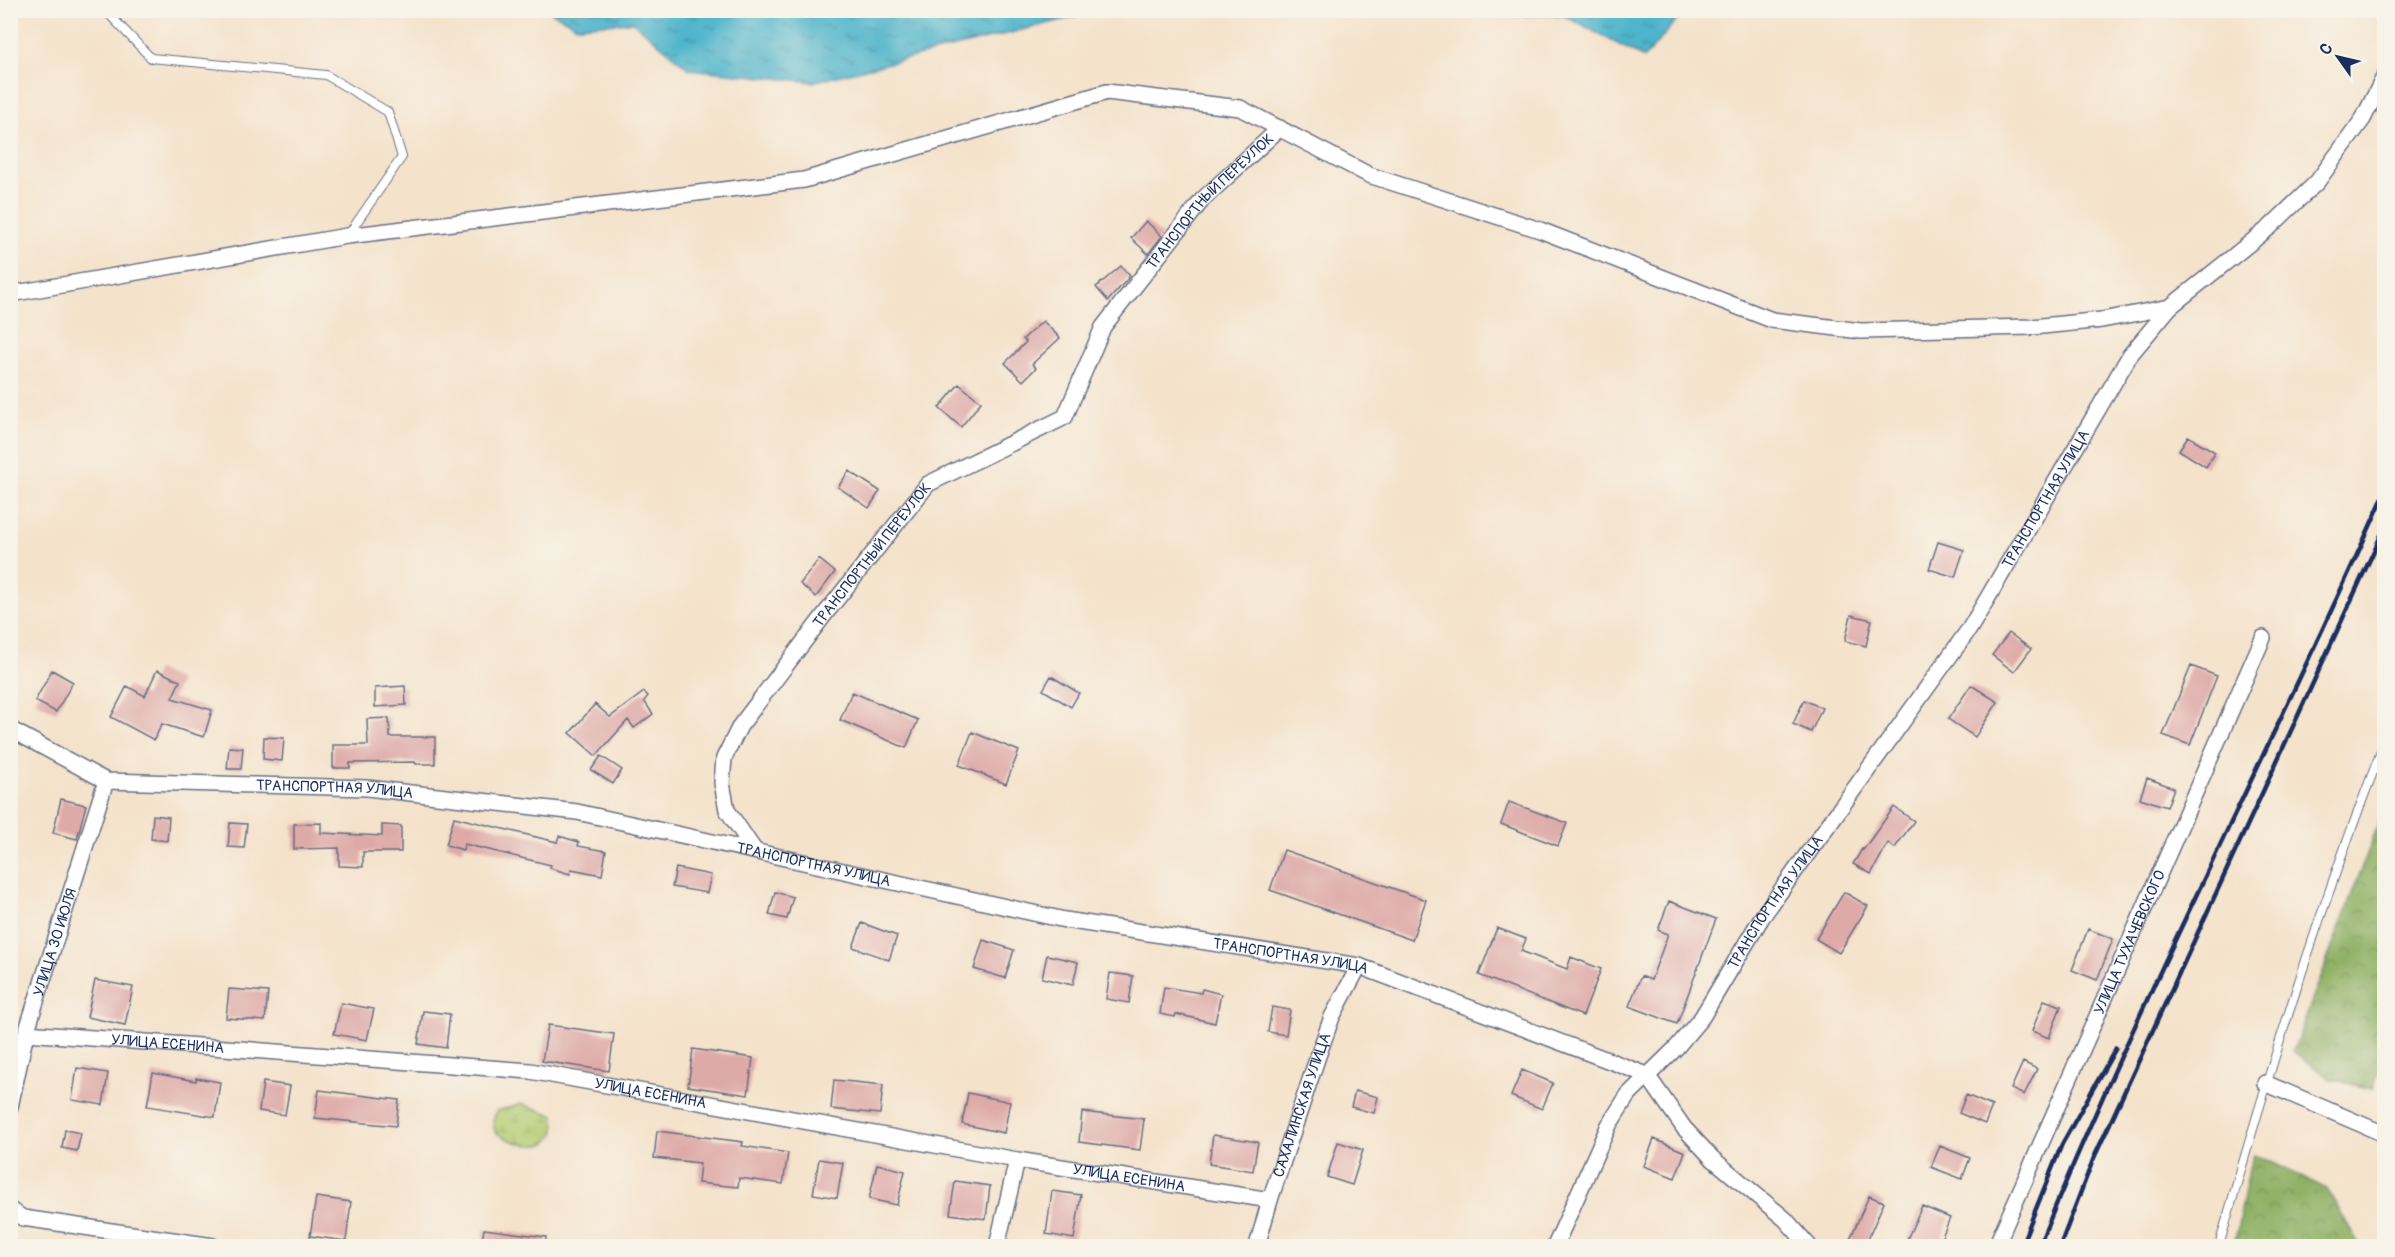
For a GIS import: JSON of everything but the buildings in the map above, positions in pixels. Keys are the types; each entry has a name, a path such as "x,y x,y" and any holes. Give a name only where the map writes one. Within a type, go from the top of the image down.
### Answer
{"street":[{"name":"ТРАНСПОРТНАЯ УЛИЦА","path":"10,729 106,781 367,788 577,812 1065,920 1359,966 1647,1075 1676,1048 1702,1017 1762,917 1970,628 2130,355 2170,307 2270,227 2317,182 2363,119 2385,77"},
{"path":"10,294 347,236 804,180 1107,92 1240,108 1369,175 1540,230 1772,320 1861,331 2032,327 2102,320 2170,307"},
{"name":"ТРАНСПОРТНЫЙ ПЕРЕУЛОК","path":"755,851 727,810 722,783 724,758 740,726 928,484 1065,417 1103,327 1203,199 1280,128"},
{"name":"УЛИЦА ТУХАЧЕВСКОГО","path":"1996,1246 2264,638"},
{"name":"УЛИЦА 30 ИЮЛЯ","path":"10,1107 26,1033 106,781"},
{"name":"САХАЛИНСКАЯ УЛИЦА","path":"1257,1246 1270,1200 1332,1017 1359,966"},
{"name":"УЛИЦА ЕСЕНИНА","path":"26,1033 530,1071 1017,1160 1270,1200"},
{"path":"1555,1246 1609,1125 1628,1095 1647,1075 1684,1128 1713,1159 1785,1219 1809,1246"},
{"path":"2265,1083 2385,1134"},
{"path":"997,1246 1017,1160"},
{"path":"15,1215 213,1246"}],"lane":[{"path":"105,10 151,58 326,75 388,112 402,157 347,236"},
{"path":"2219,1246 2265,1083 2355,818 2385,744"}],"green space":[{"path":"2384,809 2384,1059 2373,1089 2330,1079 2293,1051"},
{"path":"522,1104 554,1115 555,1130 545,1143 528,1145 509,1140 495,1132 493,1120 497,1111"},
{"path":"2254,1154 2327,1189 2360,1246 2234,1246"}],"water":[{"path":"549,11 1099,11 813,82 689,69 633,22 577,26"},
{"path":"1477,11 1685,11 1644,58 1563,15 1484,16"}],"railway":[{"path":"2039,1246 2164,963 2384,495"},
{"path":"2060,1246 2093,1160 2384,529"},
{"path":"2021,1246 2062,1144 2116,1048"}]}
